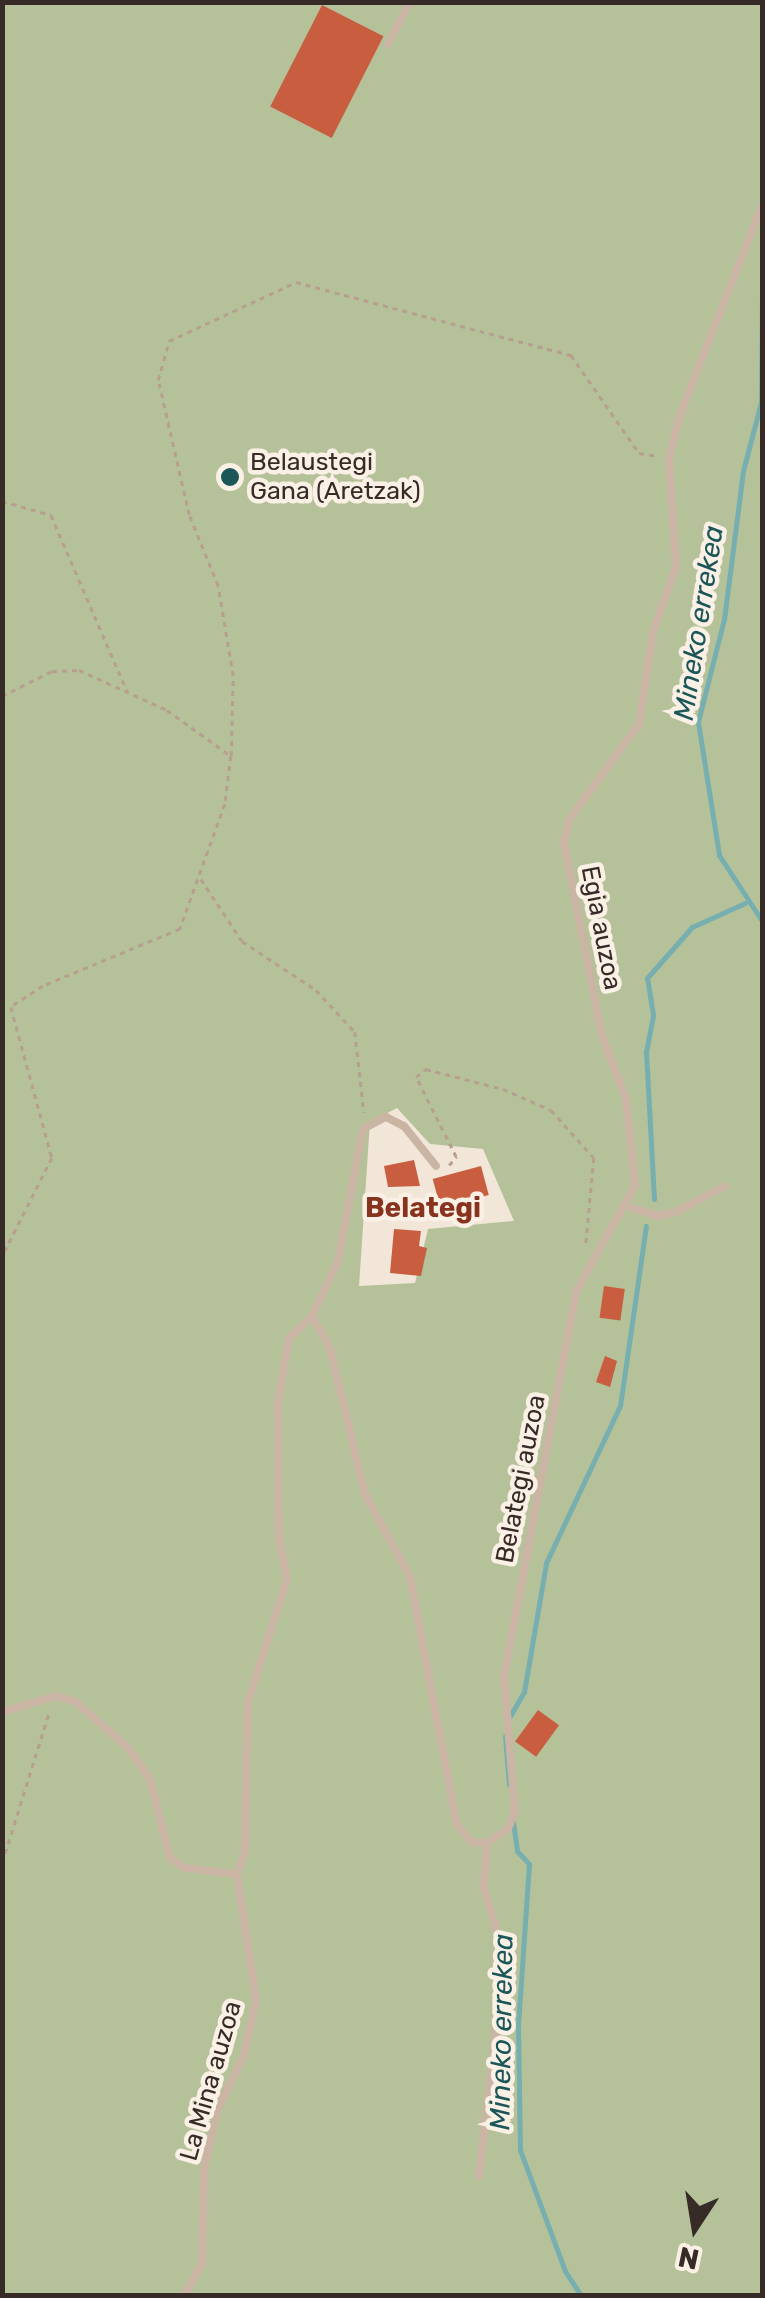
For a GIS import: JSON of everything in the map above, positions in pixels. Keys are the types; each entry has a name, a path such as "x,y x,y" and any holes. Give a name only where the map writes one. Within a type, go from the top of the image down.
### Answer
{"lane":[{"path":"388,44 410,2"},
{"name":"Egia auzoa","path":"586,1267 634,1185 626,1098 602,1036 564,842 569,820 640,724 652,632 676,567 678,522 670,458 681,412 716,334 720,306 762,205"},
{"path":"2,1712 56,1696 104,1725 150,1780 170,1858 185,1868 237,1874 245,1852 248,1702 288,1579 278,1537 278,1402 289,1338 312,1316 338,1261 364,1128 386,1116 404,1126 436,1166"},
{"path":"625,1206 657,1216 676,1212 725,1186"},
{"name":"Belategi auzoa","path":"487,1842 508,1829 515,1810 506,1662 586,1267"},
{"path":"312,1316 330,1349 365,1494 410,1577 457,1826 472,1842 487,1842 484,1888 504,1956 479,2176"},
{"name":"La Mina auzoa","path":"184,2296 202,2264 204,2168 218,2109 254,2013 251,1935 237,1874"}],"path":[{"path":"2,1256 52,1158 11,1007 43,986 180,929 225,804 233,676 218,586 190,515 158,380 169,341 296,282 571,355 639,453 670,458"},
{"path":"2,502 51,515 128,692"},
{"path":"2,696 52,671 78,670 166,710 231,756"},
{"path":"201,879 242,941 316,990 356,1032 366,1088 364,1128"},
{"path":"436,1166 448,1166 456,1157 420,1089 416,1077 426,1069 552,1110 594,1158 586,1267"},
{"path":"2,1863 21,1787 56,1696"}],"green space":[{"path":"2,3 762,3 762,2295 3,2295","holes":["397,1108 430,1144 483,1149 514,1221 428,1229 415,1283 359,1286 370,1122"]}],"building":[{"path":"322,5 383,36 332,138 270,107"},
{"path":"414,1160 420,1186 388,1187 384,1166"},
{"path":"481,1166 489,1195 440,1208 433,1179"},
{"path":"394,1229 421,1231 419,1246 427,1248 421,1276 390,1273"},
{"path":"604,1286 625,1289 620,1321 600,1318"},
{"path":"605,1356 617,1361 610,1387 596,1382"},
{"path":"538,1710 559,1725 536,1757 515,1742"}],"waterway":[{"name":"Mineko errekea","path":"762,295 761,402 743,471 724,619 698,722 719,855 762,921"},
{"name":"Mineko errekea","path":"654,1199 646,1052 653,1015 647,978 692,927 745,903"},
{"name":"Mineko errekea","path":"510,1716 524,1692 546,1563 620,1406 646,1226"},
{"name":"Mineko errekea","path":"505,1736 509,1785"},
{"name":"Mineko errekea","path":"513,1822 517,1851 529,1864 518,2024 520,2150 565,2271 581,2296"}],"place":[{"name":"Belaustegi Gana (Aretzak)","path":"230,477"}],"district":[{"name":"Belategi","path":"423,1208"}]}
